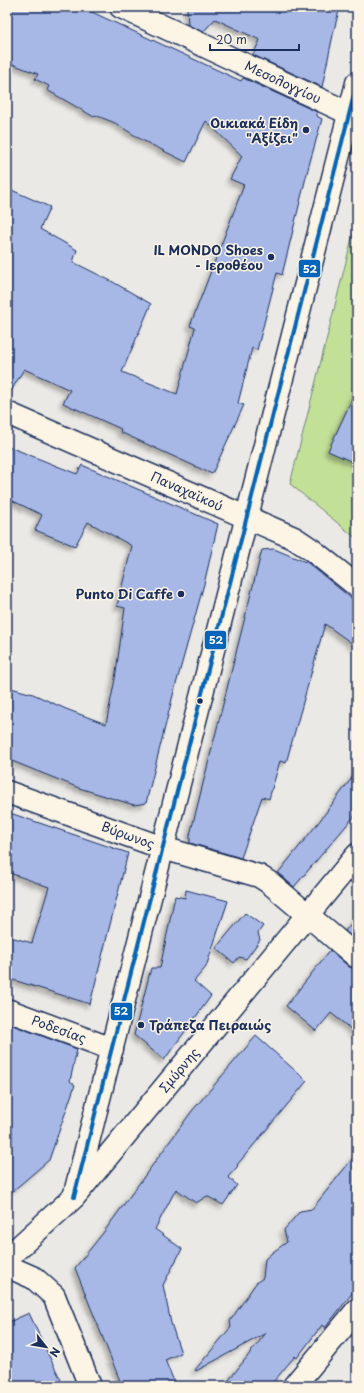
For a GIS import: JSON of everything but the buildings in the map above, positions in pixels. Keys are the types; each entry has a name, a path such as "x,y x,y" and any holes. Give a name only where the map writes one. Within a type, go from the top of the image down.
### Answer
{"street":[{"name":"Μεσολογγίου","path":"121,7 353,115"},
{"path":"74,1197 247,517 353,115 357,83"},
{"name":"Παναχαϊκού","path":"7,413 294,538 312,550 357,586"},
{"name":"Βύρωνος","path":"7,792 163,848 259,876 270,883 308,914 357,957"},
{"name":"Σμύρνης","path":"7,1258 74,1197 357,855"},
{"name":"Ροδεσίας","path":"7,1010 112,1049"},
{"path":"7,1266 34,1278 54,1296 90,1386"},
{"path":"294,1386 357,1310"}],"green space":[{"path":"357,218 357,539 290,484"}],"transit line":[{"name":"52","path":"74,1197 357,83"}],"place":[{"name":"Οικιακά Είδη \"Αξίζει\"","path":"306,130"},
{"name":"IL MONDO Shoes - Ιεροθέου","path":"271,257"},
{"name":"Punto Di Caffe","path":"181,594"},
{"name":"Τράπεζα Πειραιώς","path":"141,1025"}]}
